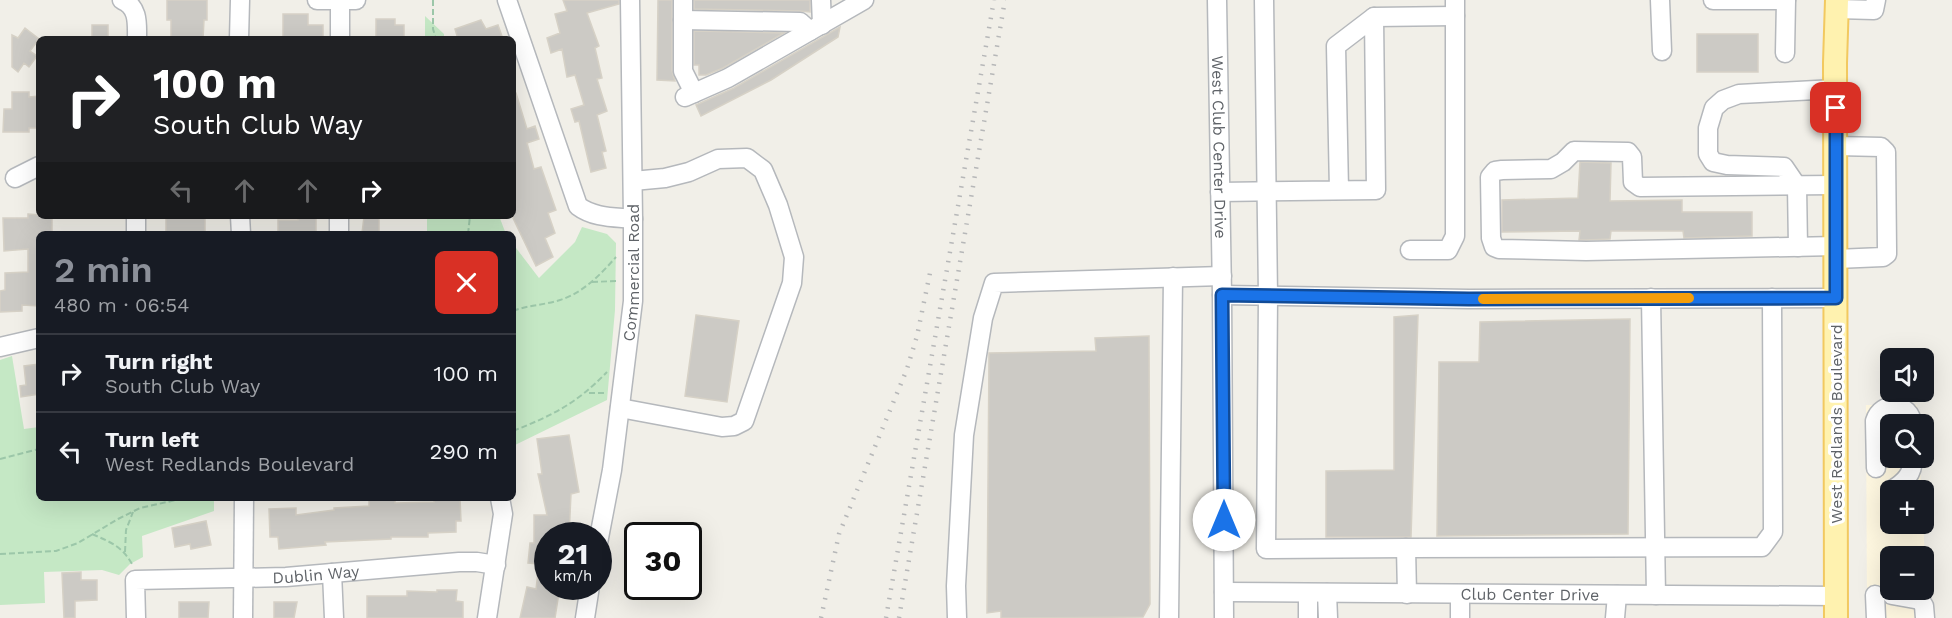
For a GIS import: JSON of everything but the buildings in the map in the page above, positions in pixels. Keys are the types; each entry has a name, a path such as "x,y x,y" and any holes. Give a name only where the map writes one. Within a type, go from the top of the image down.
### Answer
{"main road":[{"name":"West Redlands Boulevard","path":"1836,607 1837,146 1835,89 1837,4"}],"street":[{"path":"122,0 127,2 135,12 137,36"},
{"path":"239,36 240,0"},
{"path":"317,0 356,0"},
{"path":"340,0 340,36"},
{"path":"507,0 578,206 588,213 599,216 633,219"},
{"name":"Commercial Road","path":"602,522 612,470 615,400 633,301 630,0"},
{"path":"683,0 683,71 690,95 728,78 864,0"},
{"path":"816,28 821,0"},
{"name":"West Club Center Drive","path":"1217,0 1222,276 1224,618"},
{"path":"1264,0 1268,296 1266,549 1762,547 1773,532 1772,298"},
{"path":"1660,0 1662,51"},
{"path":"1715,0 1786,0 1785,53"},
{"path":"1837,4 1874,10 1876,0"},
{"path":"1339,190 1336,46 1374,17 1455,8 1455,236 1448,250 1410,250"},
{"path":"1220,192 1376,190 1374,17"},
{"path":"683,20 800,22 816,28"},
{"path":"1798,247 1797,186 1784,167 1727,165 1713,162 1708,154 1708,128 1714,108 1723,100 1739,94 1835,89"},
{"path":"1836,185 1640,187 1633,182 1632,157 1628,152 1574,151 1563,162 1551,169 1495,171 1490,177 1491,238 1494,248 1499,249 1586,251 1798,247 1883,257 1887,254 1886,152 1881,147 1837,146"},
{"path":"615,400 722,427 734,426 744,421 792,283 794,257 778,205 763,170 747,158 718,159 688,172 665,178 633,181"},
{"path":"15,178 36,168"},
{"path":"957,618 956,586 964,435 983,318 994,283 1222,276"},
{"path":"1169,618 1173,278"},
{"path":"1222,295 1469,299 1836,298"},
{"path":"1651,298 1656,595"},
{"path":"0,347 36,339"},
{"path":"1876,468 1876,415 1882,409 1890,406 1904,408 1909,414"},
{"path":"243,618 244,501"},
{"path":"487,618 503,514 501,501"},
{"path":"1406,548 1407,594"},
{"name":"Dublin Way","path":"135,580 286,577 459,562 496,565"},
{"path":"332,573 334,618"},
{"path":"135,580 136,618"},
{"name":"Club Center Drive","path":"1224,592 1656,595 1836,607"},
{"path":"1308,593 1308,618"},
{"path":"1327,594 1328,618"},
{"path":"1460,595 1460,618"},
{"path":"1615,618 1617,595"},
{"path":"1876,618 1884,595 1920,600 1924,606 1925,618"},
{"path":"585,618 588,600"}],"path":[{"path":"433,0 435,36"},
{"path":"516,310 571,296 592,282 618,254"},
{"path":"592,282 618,282"},
{"path":"516,430 553,414 587,393 613,366"},
{"path":"587,393 615,400"},
{"path":"0,459 36,450"},
{"path":"0,554 56,551 78,543 140,508 172,501"},
{"path":"125,552 126,530 133,512"},
{"path":"92,534 125,552 133,565 135,580"}],"shaded area":[{"path":"1866,405 1917,405 1917,414 1880,414 1880,468 1920,468 1921,480 1880,480 1880,534 1924,534 1924,546 1880,546 1880,600 1927,600 1928,618 1867,618"}],"green space":[{"path":"425,16 444,36 425,36"},
{"path":"427,219 500,219 505,231 427,231"},
{"path":"582,227 607,234 616,243 615,310 607,400 516,445 516,248 539,278 575,242"},
{"path":"12,356 24,429 36,427 36,501 214,501 214,511 142,536 143,557 130,564 119,575 102,570 44,572 45,603 0,605 0,360"}],"railway":[{"path":"886,618 994,0"},
{"path":"899,618 1005,0"},
{"path":"821,618 839,534 907,369 917,336 930,273"}],"slow traffic":[{"path":"1483,299 1689,298"}],"route":[{"path":"1224,520 1222,295 1469,299 1836,298 1836,108"}]}
